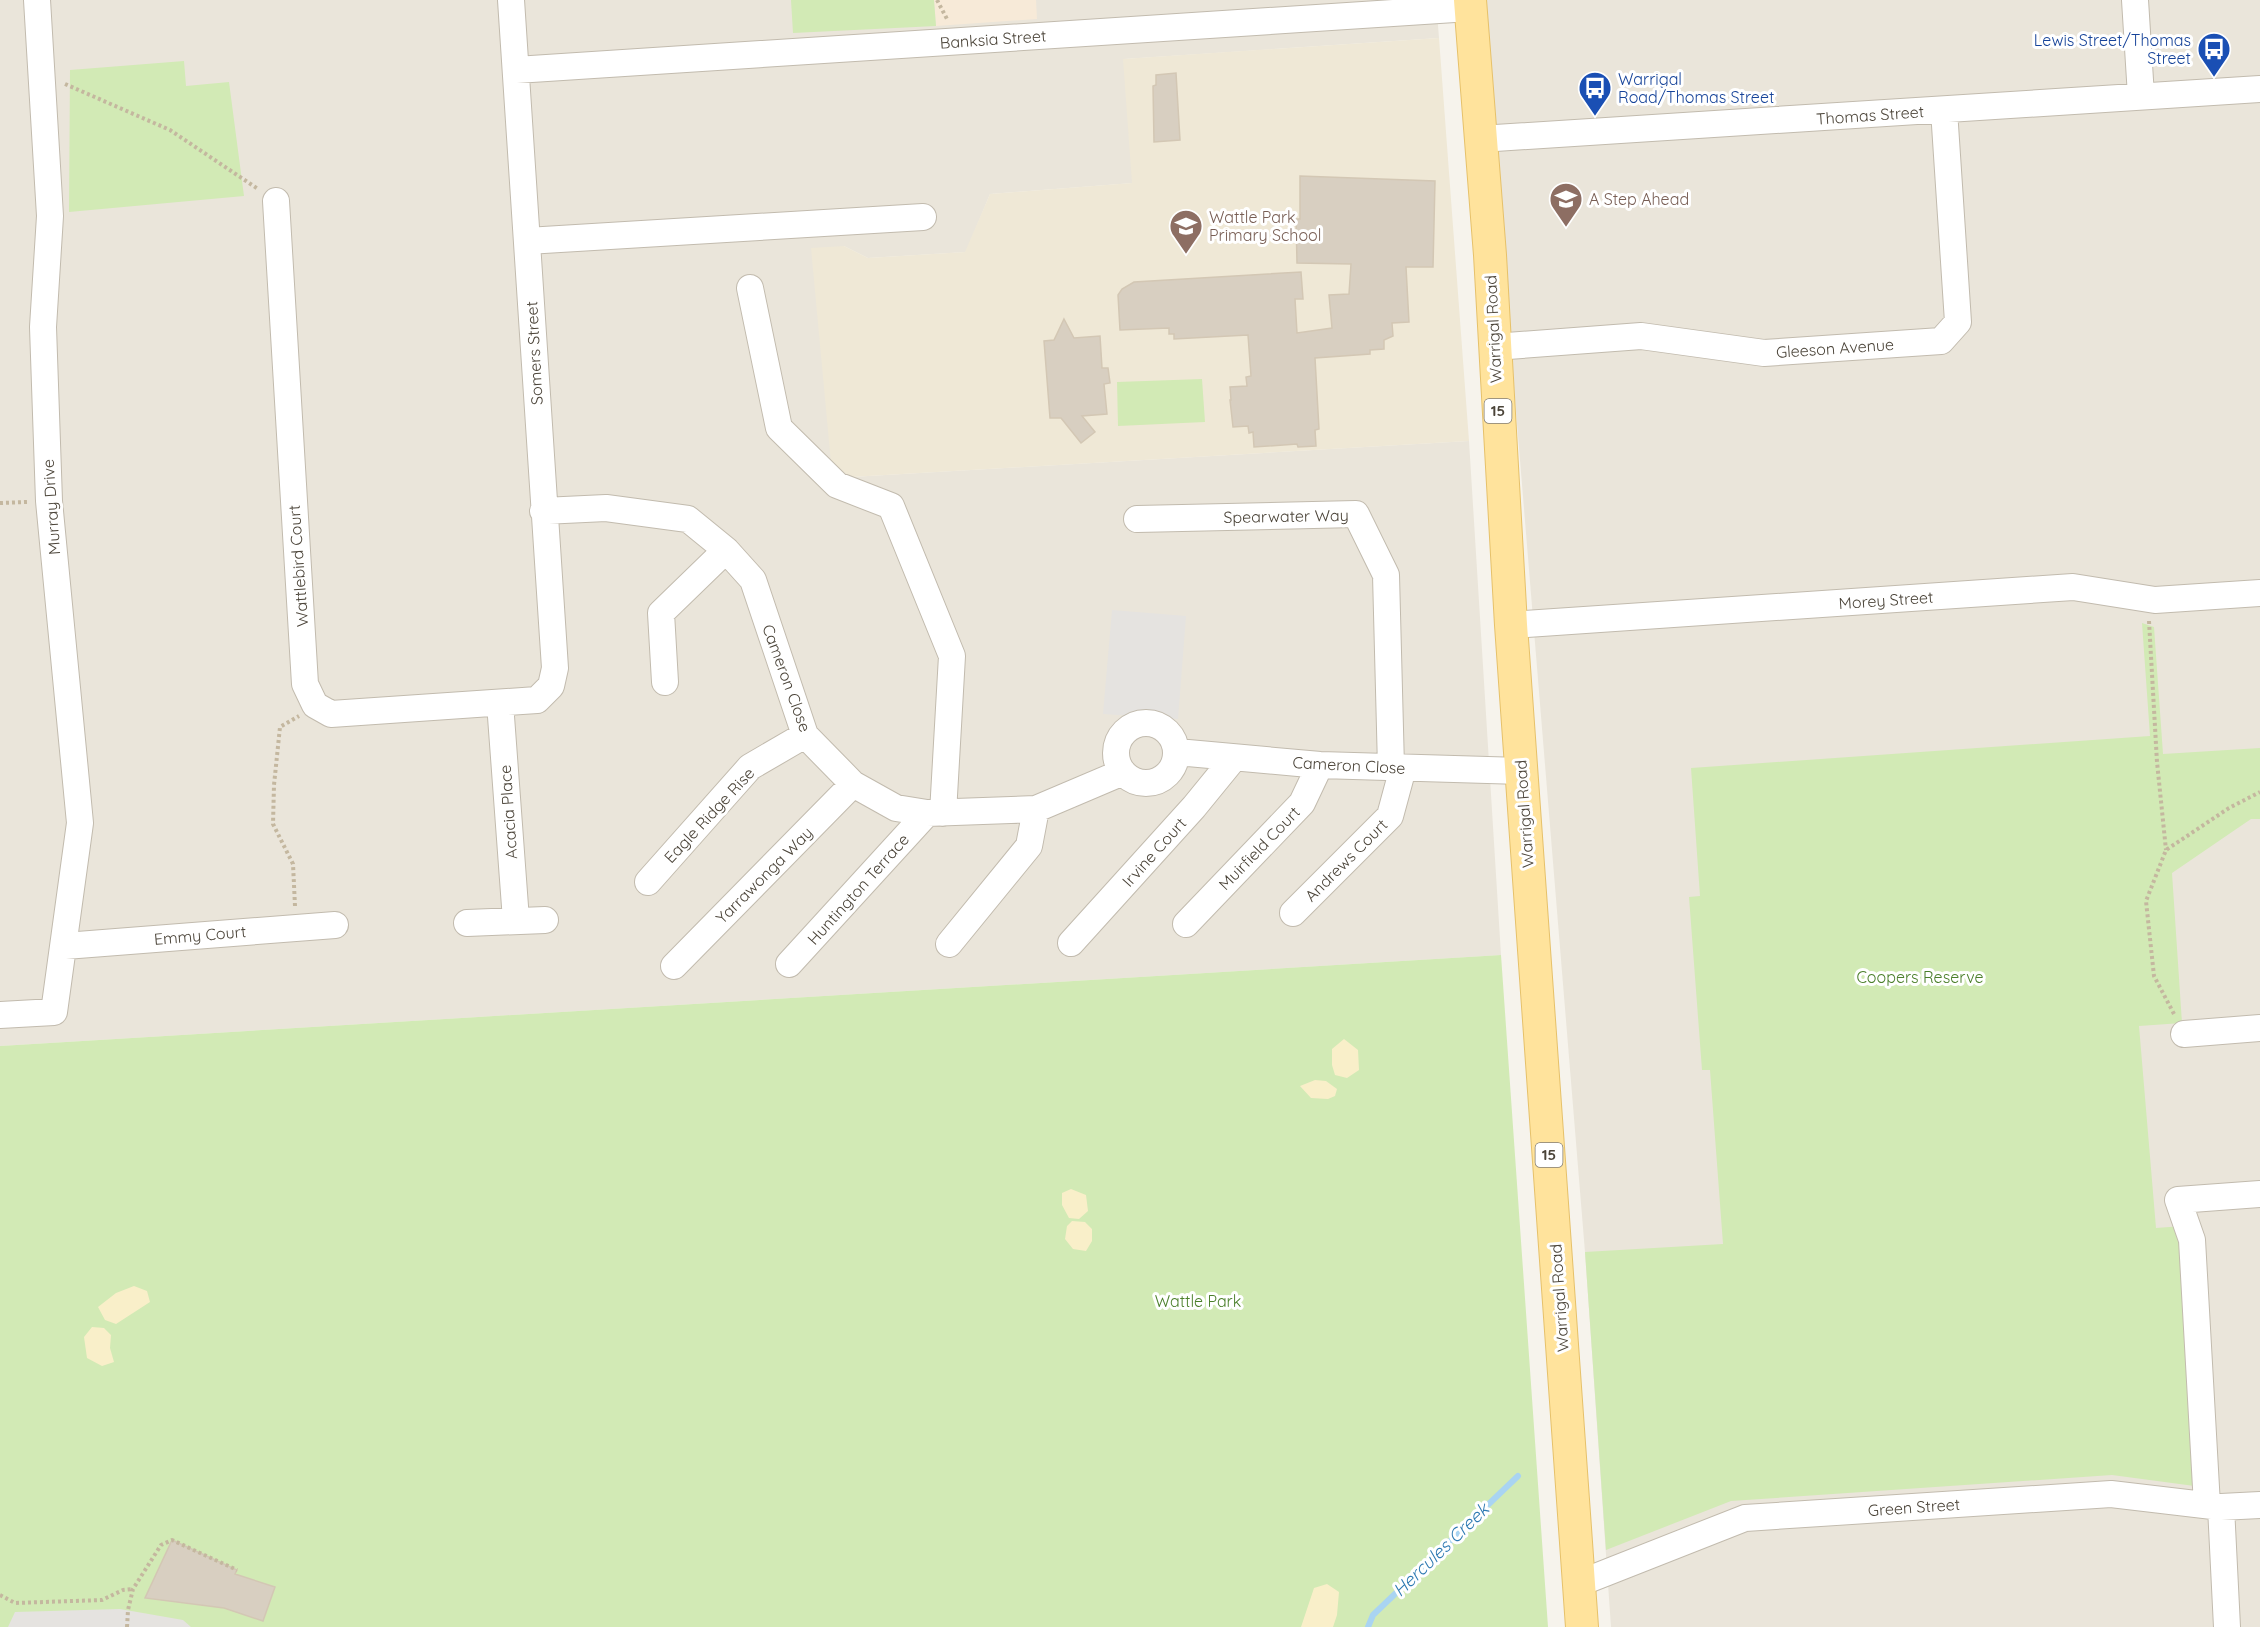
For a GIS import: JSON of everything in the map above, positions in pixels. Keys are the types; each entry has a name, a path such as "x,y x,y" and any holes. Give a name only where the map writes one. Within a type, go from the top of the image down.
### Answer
{"main road":[{"name":"Warrigal Road","path":"1470,4 1490,255 1511,625 1582,1627"}],"street":[{"name":"Murray Drive","path":"0,1015 54,1012 80,823 49,501 43,327 50,216 37,0"},
{"name":"Somers Street","path":"500,704 537,700 551,686 555,668 511,0"},
{"path":"2135,0 2141,96"},
{"name":"Banksia Street","path":"516,70 1470,4"},
{"name":"Thomas Street","path":"1480,139 2260,89"},
{"name":"Gleeson Avenue","path":"1494,347 1641,336 1764,352 1941,341 1958,322 1944,110"},
{"name":"Wattlebird Court","path":"276,201 305,684 315,705"},
{"path":"527,241 923,217"},
{"path":"750,288 778,428 837,485 891,506 952,656 935,813"},
{"name":"Cameron Close","path":"543,511 606,508 688,519 726,550 753,580 805,735 853,784 896,808 935,813 1036,809 1123,772"},
{"name":"Spearwater Way","path":"1137,519 1356,514 1386,574 1397,768"},
{"path":"665,682 661,613 726,550"},
{"name":"Morey Street","path":"1511,625 2073,588 2155,600 2260,592"},
{"path":"315,705 331,714 500,704"},
{"name":"Acacia Place","path":"500,704 516,920"},
{"path":"1154,723 1163,727 1175,743 1177,752 1172,770 1157,782 1138,782 1123,772 1116,756 1116,747 1119,739 1132,726 1154,723"},
{"name":"Eagle Ridge Rise","path":"648,882 750,767 805,735"},
{"name":"Cameron Close","path":"1177,752 1320,765 1521,771"},
{"name":"Irvine Court","path":"1071,943 1194,807 1234,758"},
{"name":"Muirfield Court","path":"1186,924 1302,803 1320,765"},
{"name":"Andrews Court","path":"1293,913 1390,816 1397,768"},
{"name":"Yarrawonga Way","path":"674,966 853,784"},
{"path":"949,944 1029,846 1036,809"},
{"name":"Huntington Terrace","path":"789,964 935,813"},
{"path":"467,923 545,920"},
{"name":"Emmy Court","path":"64,946 335,925"},
{"path":"2184,1034 2260,1028"},
{"path":"2227,1627 2214,1506 2192,1240 2178,1200 2260,1194"},
{"name":"Green Street","path":"1580,1583 1744,1518 2111,1494 2214,1506 2260,1505"}],"path":[{"path":"62,83 170,130 276,201"},
{"path":"2155,600 2148,626 2157,762 2166,850 2146,901 2154,976 2184,1034"},
{"path":"295,928 293,864 273,824 274,785 280,727 315,705"},
{"path":"2166,850 2229,808 2260,792"},
{"path":"127,1627 133,1589 161,1545 172,1540 237,1570"},
{"path":"0,1595 15,1603 102,1600 123,1590 133,1589"}],"shaded area":[{"path":"0,0 1436,0 1439,38 1124,59 1133,183 990,194 966,252 868,258 844,246 851,477 1469,441 1501,955 0,1046"},
{"path":"934,0 1036,0 1037,19 936,26"},
{"path":"1486,0 2260,0 2260,1627 1611,1627 1585,1252 1498,192"},
{"name":"Wattle Park Primary School","path":"1439,38 1469,441 851,477 831,463 811,248 844,246 868,258 965,252 990,194 1132,183 1123,59"},
{"path":"1112,610 1186,616 1178,719 1103,714"},
{"path":"120,1609 183,1620 191,1627 8,1627 15,1612"}],"green space":[{"path":"791,0 934,0 936,26 793,33"},
{"path":"184,61 186,86 229,82 244,196 69,212 70,70"},
{"path":"1202,379 1205,422 1118,426 1117,382"},
{"name":"Coopers Reserve","path":"2142,623 2154,627 2163,754 2260,748 2260,819 2251,819 2172,873 2182,1023 2139,1026 2156,1228 2183,1226 2202,1487 2112,1475 1731,1501 1606,1550 1585,1252 1723,1244 1710,1070 1702,1070 1689,897 1700,896 1691,768 2150,736"},
{"name":"Wattle Park","path":"1501,955 1548,1627 0,1627 0,1046"}],"sand":[{"path":"1344,1039 1358,1050 1359,1070 1347,1078 1335,1075 1332,1065 1332,1049"},
{"path":"1315,1080 1326,1081 1337,1089 1335,1096 1328,1099 1311,1098 1300,1086"},
{"path":"1071,1189 1086,1195 1088,1211 1079,1219 1069,1218 1062,1205 1062,1193"},
{"path":"1072,1221 1085,1222 1092,1229 1092,1241 1086,1251 1073,1249 1065,1239 1067,1226"},
{"path":"134,1286 147,1291 150,1302 116,1324 105,1320 98,1307 116,1293"},
{"path":"92,1327 104,1328 111,1335 110,1348 114,1362 102,1366 87,1358 84,1337"},
{"path":"1327,1584 1339,1592 1337,1615 1333,1627 1301,1627 1314,1588"}],"building":[{"path":"1176,73 1180,140 1154,142 1153,86 1156,85 1156,75"},
{"path":"1300,176 1435,181 1433,267 1406,267 1409,322 1392,323 1393,336 1384,340 1384,349 1370,350 1370,354 1315,358 1319,429 1315,430 1316,446 1298,447 1297,444 1254,447 1253,432 1249,433 1248,426 1233,427 1230,400 1230,387 1247,386 1246,377 1251,376 1248,335 1174,339 1174,334 1169,334 1169,328 1120,330 1118,295 1122,289 1134,282 1301,272 1303,299 1295,299 1297,333 1332,328 1329,295 1349,294 1351,264 1297,263 1296,219 1300,219"},
{"path":"1064,319 1074,338 1100,336 1102,368 1108,368 1110,383 1104,384 1107,414 1082,416 1095,432 1081,443 1061,418 1050,418 1044,341 1054,340"},
{"path":"172,1540 237,1570 235,1574 275,1587 263,1621 224,1608 145,1598"}],"waterway":[{"name":"Hercules Creek","path":"1368,1627 1373,1615 1518,1476"}],"place":[{"name":"Lewis Street/Thomas Street","path":"2214,78"},
{"name":"Warrigal Road/Thomas Street","path":"1595,117"},
{"name":"A Step Ahead","path":"1566,228"},
{"name":"Wattle Park Primary School","path":"1186,255"}]}
